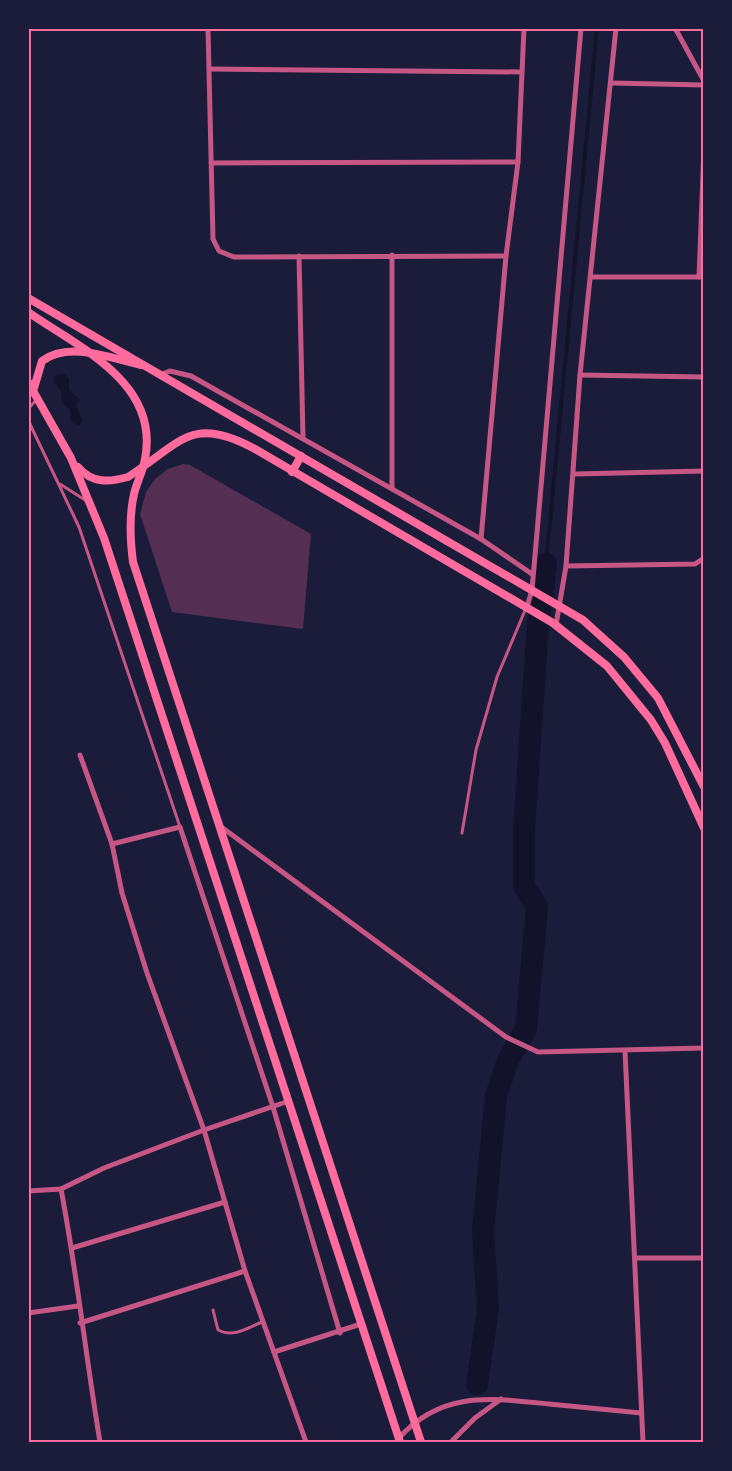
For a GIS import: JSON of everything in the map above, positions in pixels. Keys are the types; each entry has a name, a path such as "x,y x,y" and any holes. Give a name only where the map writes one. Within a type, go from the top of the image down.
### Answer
{"main road":[{"path":"28,298 583,620 642,676 671,720 704,787"},
{"path":"28,312 95,355 122,379 138,403 147,437 143,467 134,494 130,523 133,562 421,1443"},
{"path":"148,366 70,351 52,354 38,368 31,385 71,458 91,504 289,1101 398,1441"},
{"path":"71,458 90,478 106,481 128,477 188,436 209,431 231,436 529,609 554,624 606,666 638,702 664,743 704,828"},
{"path":"292,472 301,456"}],"street":[{"path":"208,28 214,243 219,251 225,255 248,258 392,255 506,256"},
{"path":"481,539 506,256 518,162 524,28"},
{"path":"529,609 534,591 532,574 581,28"},
{"path":"554,624 566,566 575,474 580,375 592,277 616,28"},
{"path":"610,83 704,83 675,28"},
{"path":"210,69 522,72"},
{"path":"592,277 701,277 704,147"},
{"path":"212,163 518,162"},
{"path":"392,255 392,488"},
{"path":"299,256 303,438"},
{"path":"162,374 170,371 192,376 481,539 532,574"},
{"path":"580,375 704,376"},
{"path":"575,474 704,471"},
{"path":"566,566 695,564 704,558"},
{"path":"80,755 112,844 122,893 147,973 204,1130 245,1270 306,1443"},
{"path":"218,825 506,1037 532,1050 625,1051 704,1048"},
{"path":"112,844 180,827 273,1107 340,1333"},
{"path":"625,1051 643,1443"},
{"path":"28,1191 61,1188 104,1168 289,1101"},
{"path":"61,1188 72,1248 80,1323 100,1443"},
{"path":"72,1248 225,1202"},
{"path":"636,1258 704,1258"},
{"path":"80,1323 245,1270"},
{"path":"28,1313 78,1306"},
{"path":"274,1352 340,1333 361,1324"},
{"path":"398,1441 413,1424 435,1410 473,1398 642,1413"},
{"path":"451,1443 475,1418 501,1399"}],"lane":[{"path":"28,409 37,398"},
{"path":"28,420 80,527 180,827"},
{"path":"59,483 91,504"},
{"path":"462,833 476,750 497,677 529,609"},
{"path":"213,1310 218,1330 225,1333 234,1333 264,1322"}],"shaded area":[{"path":"64,373 69,379 69,390 80,400 76,406 83,421 79,426 71,422 70,410 62,402 61,391 54,383 55,375"}],"building":[{"path":"183,464 190,465 311,534 303,629 172,612 140,514 146,492 155,479 168,469"}],"waterway":[{"path":"546,564 597,28"},
{"path":"477,1384 488,1309 483,1231 496,1096 508,1060 526,1029 537,907 524,886 524,829 538,624 546,564"}]}
